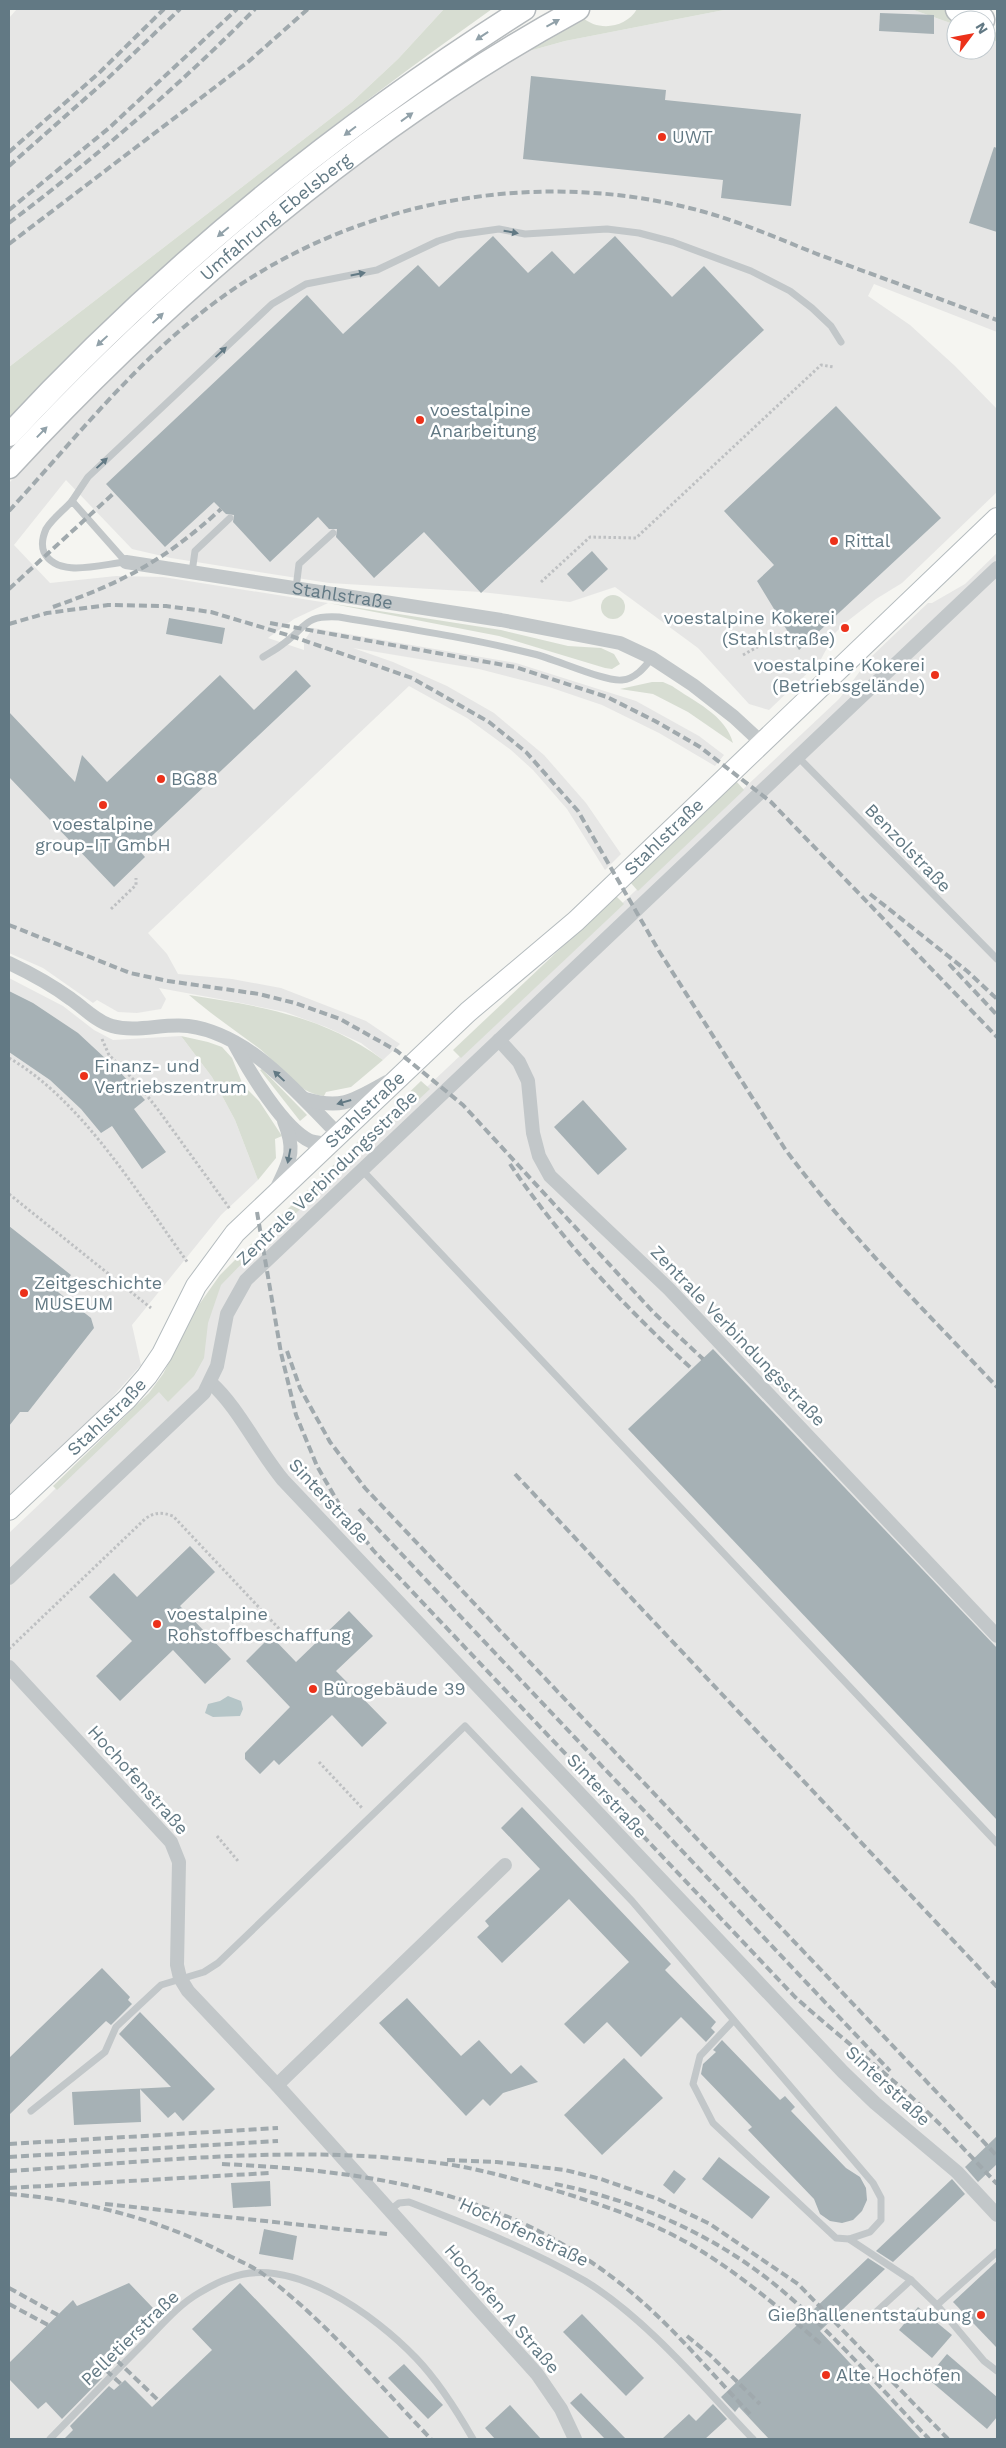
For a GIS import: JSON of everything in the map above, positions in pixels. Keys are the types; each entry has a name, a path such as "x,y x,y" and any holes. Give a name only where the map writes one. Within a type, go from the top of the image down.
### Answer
{"main road":[{"name":"Umfahrung Ebelsberg","path":"9,435 90,352 153,292 262,199 395,97 524,9"},
{"name":"Umfahrung Ebelsberg","path":"9,467 105,368 198,283 279,214 451,85 497,55 578,9"}],"street":[{"name":"Stahlstraße","path":"9,1510 127,1399 147,1376 162,1354 196,1286 219,1252 235,1233 497,987 576,922 997,518"},
{"name":"Stahlstraße","path":"126,562 501,620 620,643 652,658 734,717 763,744"},
{"name":"Zentrale Verbindungsstraße","path":"9,1578 196,1403 211,1383 218,1366 227,1314 246,1280 997,568"},
{"path":"9,964 70,998 112,1026 126,1028 186,1026 211,1031 233,1042 265,1063 303,1099 334,1139"},
{"name":"Zentrale Verbindungsstraße","path":"499,1040 519,1062 528,1081 537,1148 550,1176 669,1289 997,1636"},
{"path":"233,1042 251,1076 299,1133 311,1141 334,1139"},
{"path":"303,1099 324,1105 341,1104 403,1074"},
{"path":"273,1197 290,1159 292,1140 281,1113"},
{"name":"Sinterstraße","path":"211,1383 224,1397 269,1463 310,1509 843,2072 875,2103 957,2172 997,2215"},
{"name":"Hochofenstraße","path":"9,1667 163,1831 174,1846 179,1862 177,1965 180,1978 188,1992 277,2085 390,2210"},
{"path":"277,2085 505,1865"},
{"name":"Hochofen A Straße","path":"390,2210 537,2374 561,2409 576,2439"}],"lane":[{"path":"126,562 70,568 58,566 49,559 43,549 46,529 72,501 88,476 272,304 306,284 323,279 377,270 438,241 475,232 499,229 525,234 541,234 607,229 673,242 751,271 790,291 831,326 842,342"},
{"path":"72,501 126,562"},
{"path":"192,572 195,551 230,518"},
{"path":"296,588 299,564 332,533"},
{"path":"263,657 284,644 308,621 321,616 339,617 492,643 549,658 610,679 622,680 634,676 652,658"},
{"name":"Benzolstraße","path":"798,757 997,959"},
{"path":"362,1170 997,1843"},
{"path":"31,2111 105,2052 116,2028 161,1985 204,1972 218,1963 465,1726 632,1901 873,2184 881,2198 881,2220 870,2232 849,2239 836,2238 712,2123 693,2084 700,2056 733,2021"},
{"name":"Hochofenstraße","path":"390,2210 399,2203 409,2202 547,2261 586,2282 633,2318 679,2361 753,2439"},
{"path":"849,2239 912,2280 984,2361 997,2370"},
{"path":"936,2305 997,2252"},
{"name":"Pelletierstraße","path":"50,2439 170,2317 198,2294 231,2277 261,2273 274,2274 307,2284 333,2295 373,2318 417,2359 453,2404 472,2439"},
{"path":"876,2312 912,2280"}],"path":[{"path":"541,582 590,537 636,538 821,365 834,367"},
{"path":"743,655 782,634"},
{"path":"111,909 136,885 136,878"},
{"path":"96,1033 102,1038 110,1055 138,1084 159,1111 230,1209"},
{"path":"9,1058 45,1085 96,1137 188,1263"},
{"path":"9,1194 151,1308"},
{"path":"9,1649 145,1519 156,1513 172,1516 284,1634"},
{"path":"319,1762 371,1816"},
{"path":"217,1836 238,1862"}],"shaded area":[{"path":"17,9 444,9 398,59 352,102 9,367 9,18"},
{"path":"444,9 492,9 362,104 237,204 149,283 9,420 9,367 352,102 398,59"},
{"path":"637,9 729,9 565,41 529,51 493,69 582,17 596,25 611,26 626,20"},
{"path":"729,9 911,9 946,21 946,60 996,60 997,42 997,332 874,284 868,296 910,325 955,366 997,409 997,492 902,583 876,599 845,623 835,633 820,661 769,710 749,704 698,648 615,587 570,602 481,592 329,583 171,558 132,549 66,480 14,545 50,583 116,576 163,577 328,603 294,619 268,638 304,650 304,641 313,628 516,663 636,701 699,736 724,755 715,766 659,733 602,705 549,687 479,669 353,648 393,662 447,686 494,713 544,755 586,803 621,854 605,870 567,809 533,770 511,750 467,718 409,686 148,933 167,954 178,974 232,979 281,988 366,1021 400,1044 383,1060 361,1043 326,1027 285,1012 159,988 166,999 161,1009 137,1013 118,1012 97,1000 93,1003 43,968 9,953 9,483 119,368 189,303 355,166 493,69 529,51 565,41"},
{"path":"911,9 943,9 946,12 946,21"},
{"path":"997,553 997,2439 9,2439 9,1533 200,1344 203,1310 223,1279 839,699 870,658 928,603 932,603 965,584"},
{"path":"613,595 622,598 625,607 622,616 613,619 604,616 601,607 604,598"},
{"path":"328,603 501,630 568,646 601,648 614,654 620,664 612,669 605,668 499,636"},
{"path":"652,682 663,682 672,686 708,710 723,724 733,743 688,712 653,694 620,689"},
{"path":"736,781 744,790 638,891 630,882"},
{"path":"616,896 624,904 461,1058 453,1050"},
{"path":"9,978 63,1006 94,1030 113,1040 181,1036 212,1077 235,1120 258,1180 221,1215 132,1325 141,1365 106,1404 9,1495"},
{"path":"189,995 266,1009 314,1023 361,1045 383,1060 351,1087 326,1092 324,1096 314,1094 297,1084 260,1049"},
{"path":"181,1036 222,1047 232,1058 243,1085 259,1101 282,1136 275,1139 276,1158 258,1180 235,1120 212,1077"},
{"path":"262,1069 307,1115 300,1121 260,1070"},
{"path":"421,1081 430,1089 269,1238 267,1229"},
{"path":"256,1239 257,1248 221,1285 208,1323 204,1358 194,1376 168,1402 159,1392 57,1490 53,1486 149,1393 163,1374 198,1306 220,1275"},
{"path":"228,1696 241,1701 243,1709 240,1716 213,1717 205,1713 208,1704 220,1701"}],"building":[{"path":"880,13 934,15 934,34 879,31"},
{"name":"UWT","path":"531,76 666,90 665,100 801,114 791,206 721,198 723,180 523,159"},
{"path":"994,147 997,148 997,232 969,223"},
{"name":"voestalpine Anarbeitung","path":"493,236 528,273 552,251 574,274 615,236 672,297 704,266 764,330 481,593 424,532 374,578 336,537 337,529 329,529 318,517 270,562 233,522 234,515 226,514 214,502 165,547 106,484 307,295 343,334 418,265 439,287"},
{"name":"Rittal","path":"836,406 941,518 799,650 757,581 774,565 724,511"},
{"path":"592,551 608,569 583,592 567,574"},
{"path":"169,618 225,628 222,644 166,634"},
{"name":"BG88","path":"296,670 311,686 138,849 145,857 114,887 9,777 9,712 75,782 82,755 107,782 220,675 254,710"},
{"name":"Finanz- und Vertriebszentrum","path":"9,991 33,1003 78,1033 120,1072 145,1100 134,1109 166,1152 142,1169 112,1126 101,1133 81,1109 50,1080 9,1052"},
{"path":"583,1100 627,1149 598,1175 554,1127"},
{"path":"9,1226 71,1275 58,1292 91,1318 94,1328 28,1412 20,1412 9,1426"},
{"path":"713,1349 997,1648 997,1820 628,1429"},
{"name":"voestalpine Rohstoffbeschaffung","path":"190,1546 215,1572 180,1606 231,1659 205,1684 173,1650 120,1701 96,1676 132,1641 89,1597 114,1573 137,1597"},
{"name":"Bürogebäude 39","path":"349,1611 373,1636 336,1671 387,1723 362,1747 332,1715 279,1765 274,1760 260,1774 245,1759 245,1753 290,1707 246,1661 271,1636 296,1662"},
{"path":"522,1807 671,1964 665,1970 716,2022 711,2028 715,2032 706,2042 681,2017 641,2057 607,2022 584,2044 564,2024 629,1962 569,1899 502,1963 477,1937 489,1926 485,1921 540,1869 501,1828"},
{"path":"102,1968 130,1997 128,2000 132,2004 111,2025 106,2021 9,2115 9,2058"},
{"path":"407,1998 461,2056 479,2040 511,2074 521,2065 538,2082 503,2093 490,2106 483,2099 466,2116 379,2023"},
{"path":"140,2012 215,2089 183,2121 175,2112 168,2118 140,2089 141,2122 74,2125 72,2092 171,2087 119,2034"},
{"path":"722,2040 780,2100 785,2096 795,2107 791,2111 846,2168 860,2177 866,2188 867,2200 862,2211 853,2220 842,2223 830,2221 820,2214 814,2199 748,2130 752,2127 701,2074 703,2064 716,2052 713,2050"},
{"path":"624,2058 663,2098 602,2155 564,2115"},
{"path":"997,2136 997,2164 978,2182 965,2167"},
{"path":"719,2157 770,2197 752,2219 702,2179"},
{"path":"674,2170 686,2179 674,2194 663,2185"},
{"path":"952,2179 965,2194 893,2262 876,2251"},
{"path":"270,2181 271,2206 233,2208 231,2183"},
{"path":"264,2229 297,2236 293,2260 259,2254"},
{"name":"Alte Hochöfen","path":"868,2258 885,2269 820,2331 921,2439 769,2439 739,2407 735,2412 721,2397"},
{"name":"Gießhallenentstaubung","path":"997,2261 997,2348 953,2302"},
{"path":"129,2283 153,2308 92,2367 102,2378 62,2419 46,2402 38,2409 9,2379 9,2363 73,2300 77,2306"},
{"path":"240,2283 390,2439 64,2439 73,2430 70,2426 109,2386 114,2390 125,2380 152,2407 212,2350 192,2329"},
{"path":"918,2307 952,2335 932,2358 899,2330"},
{"path":"582,2314 644,2378 626,2396 563,2332"},
{"path":"947,2354 997,2397 997,2417 987,2429 927,2378"},
{"path":"404,2364 443,2405 428,2419 388,2378"},
{"path":"581,2393 626,2439 605,2439 570,2403"},
{"path":"713,2404 727,2419 705,2439 662,2439 689,2414 696,2421"},
{"path":"510,2405 541,2439 495,2439 485,2428"}],"railway":[{"path":"9,152 99,73 164,9"},
{"path":"9,166 104,82 180,9"},
{"path":"9,210 109,128 237,9"},
{"path":"9,223 136,120 197,66 255,9"},
{"path":"9,244 248,62 308,9"},
{"path":"9,511 132,376 158,350 214,303 268,268 325,239 385,217 447,202 511,193 575,192 638,198 701,211 745,225 817,254 997,320"},
{"path":"9,589 114,493"},
{"path":"53,607 78,598 143,568 201,527 221,509"},
{"path":"9,624 47,613 108,605 166,606 211,612 291,636 412,678 489,722 526,752 578,811 659,951 785,1149 809,1181 861,1242 997,1387"},
{"path":"270,623 515,667 607,697 655,721 700,747 771,802 997,1037"},
{"path":"870,894 967,971 997,999"},
{"path":"9,925 130,973 168,981 259,994 295,1003 340,1019 397,1051 463,1105 654,1313 703,1359"},
{"path":"949,964 997,1015"},
{"path":"510,1164 572,1246 595,1272 692,1369"},
{"path":"257,1212 281,1353 296,1415 317,1466 343,1511 373,1550 795,1997 919,2104 997,2184"},
{"path":"287,1351 300,1388 330,1442 365,1488 997,2156"},
{"path":"515,1474 997,1987"},
{"path":"359,1509 890,2071"},
{"path":"9,2144 278,2128"},
{"path":"9,2157 278,2141"},
{"path":"9,2171 172,2159 282,2155 337,2155 391,2158 446,2164 476,2170 564,2193 618,2211 687,2242 750,2285 822,2345"},
{"path":"447,2160 497,2162 565,2170 601,2179 658,2199 710,2224 798,2284 948,2439"},
{"path":"222,2164 336,2173 390,2182 443,2194 495,2212 545,2234 593,2263 654,2312 750,2414"},
{"path":"9,2188 269,2173"},
{"path":"555,2184 586,2191 648,2211 706,2238 760,2273 804,2310 841,2346 929,2439"},
{"path":"9,2194 93,2206 148,2221 201,2242 254,2268 286,2292 330,2332 431,2439"},
{"path":"105,2204 387,2234"},
{"path":"9,2288 58,2315"},
{"path":"9,2304 48,2325"},
{"path":"687,2336 710,2355 760,2404"},
{"path":"108,2352 159,2401"},
{"path":"97,2362 121,2384"}],"place":[{"name":"UWT","path":"662,137"},
{"name":"voestalpine Anarbeitung","path":"420,420"},
{"name":"Rittal","path":"834,541"},
{"name":"voestalpine Kokerei (Stahlstraße)","path":"845,628"},
{"name":"voestalpine Kokerei (Betriebsgelände)","path":"935,675"},
{"name":"BG88","path":"161,779"},
{"name":"voestalpine group-IT GmbH","path":"103,805"},
{"name":"Finanz- und Vertriebszentrum","path":"84,1076"},
{"name":"Zeitgeschichte MUSEUM","path":"24,1293"},
{"name":"voestalpine Rohstoffbeschaffung","path":"157,1624"},
{"name":"Bürogebäude 39","path":"313,1689"},
{"name":"Gießhallenentstaubung","path":"981,2315"},
{"name":"Alte Hochöfen","path":"826,2375"}]}
